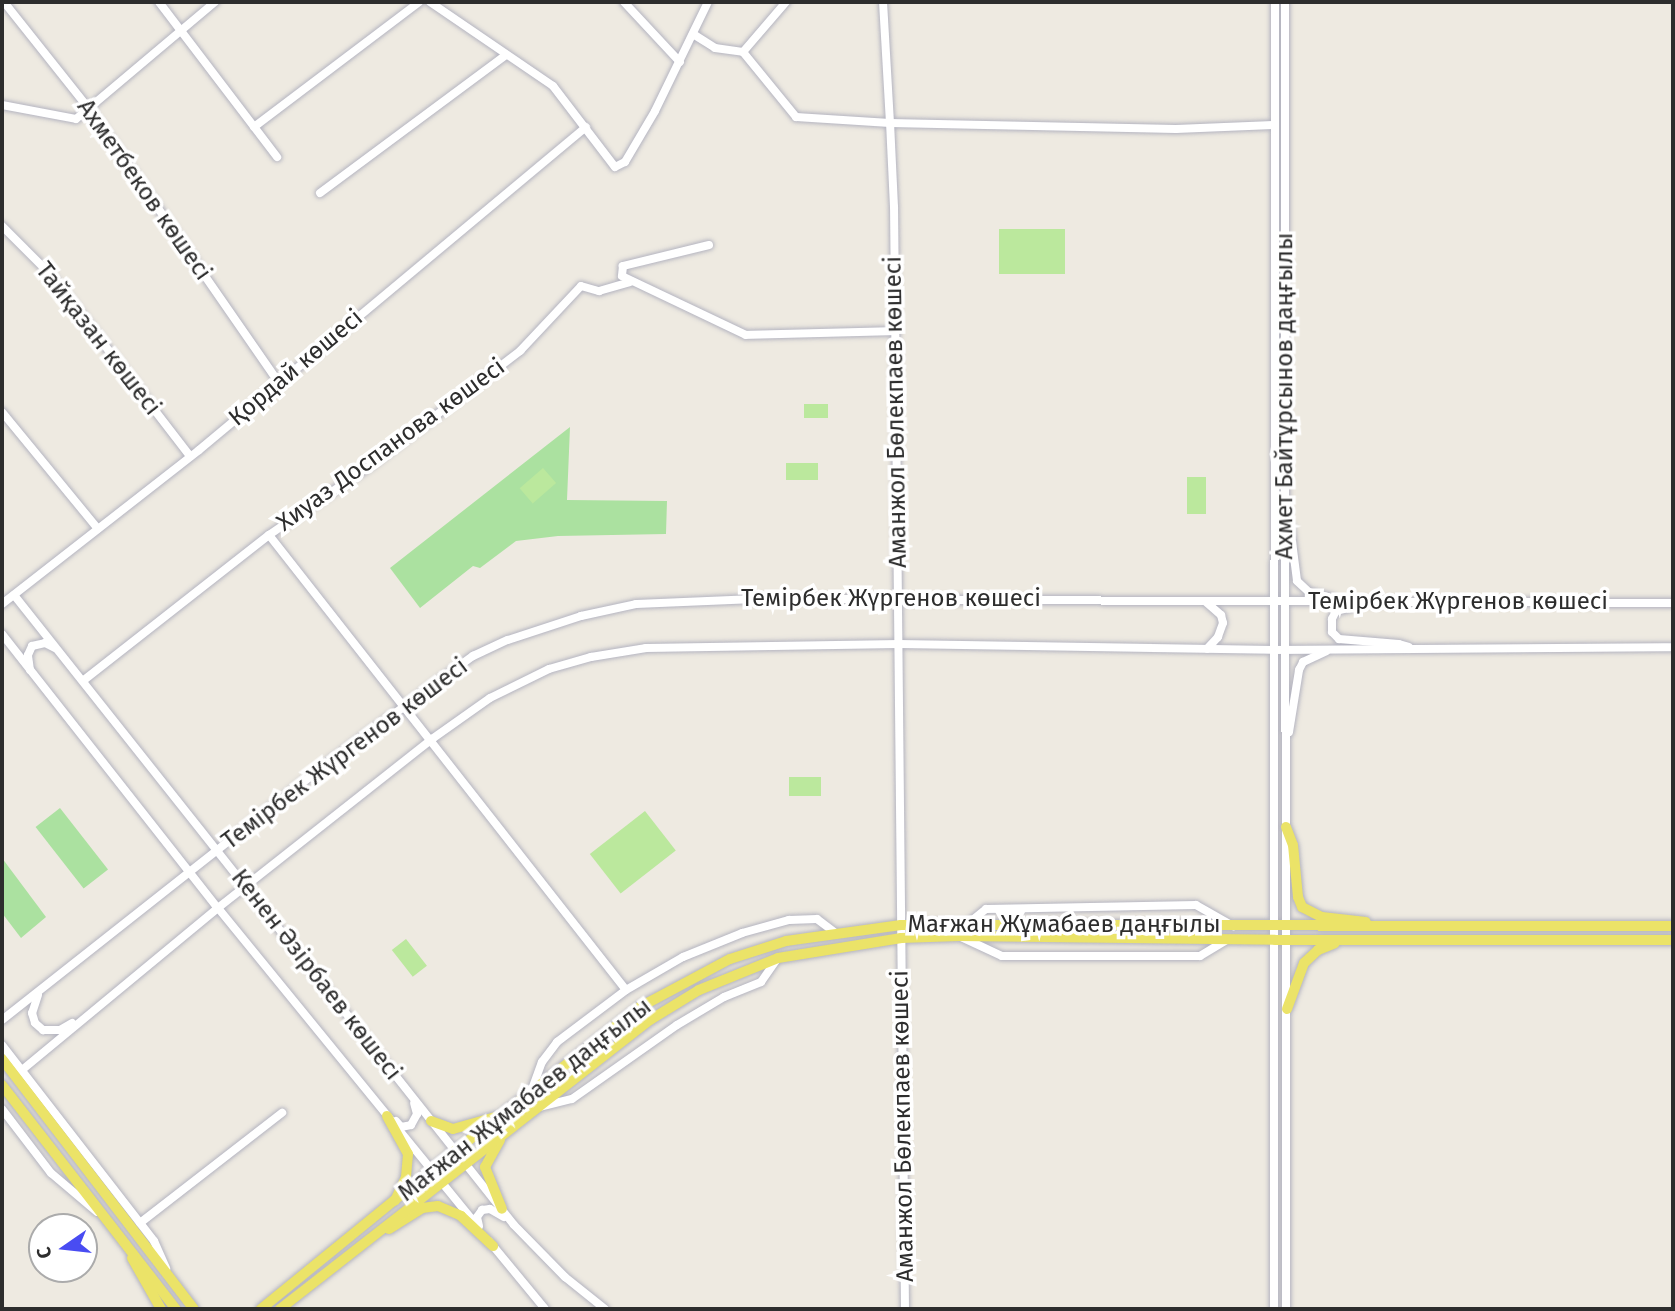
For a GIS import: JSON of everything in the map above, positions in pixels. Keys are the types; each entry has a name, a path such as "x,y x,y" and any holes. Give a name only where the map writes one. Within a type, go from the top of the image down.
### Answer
{"main road":[{"path":"1286,827 1293,845 1298,897 1302,907 1322,917 1355,919 1377,926 1673,926"},
{"name":"Мағжан Жұмабаев даңғылы","path":"261,1309 455,1151 640,1006 730,959 786,941 834,932 901,925 1377,926"},
{"name":"Мағжан Жұмабаев даңғылы","path":"280,1309 650,1020 698,990 778,958 901,938 959,936 1275,940 1673,940"},
{"path":"1287,1009 1304,963 1318,950 1342,940"},
{"path":"2,1059 194,1309"},
{"path":"2,1085 176,1309"},
{"path":"386,1114 408,1154 406,1177 394,1202"},
{"path":"431,1121 453,1129 503,1115"},
{"path":"502,1209 485,1167 502,1138 525,1117"},
{"path":"358,1247 422,1208 438,1206 461,1216 493,1246"},
{"path":"125,1242 147,1290 160,1309"}],"street":[{"name":"Ахметбеков көшесі","path":"4,2 90,110 278,382"},
{"path":"159,2 277,157"},
{"path":"2,105 76,119 90,110 215,2"},
{"path":"254,127 419,2"},
{"path":"430,2 553,86 615,167 625,162 680,62 708,2"},
{"path":"624,2 680,62"},
{"path":"743,52 786,2"},
{"name":"Аманжол Бөлекпаев көшесі","path":"883,2 894,207 905,1309"},
{"name":"Ахмет Байтұрсынов даңғылы","path":"1275,2 1273,650 1280,926 1287,940 1286,1309"},
{"name":"Ахмет Байтұрсынов даңғылы","path":"1274,1309 1275,940 1280,926 1286,827 1286,2"},
{"path":"693,34 715,48 743,52 796,117 890,123 1203,129 1273,125"},
{"path":"320,193 506,55"},
{"name":"Қордай көшесі","path":"2,604 190,456 586,127"},
{"name":"Тайқазан көшесі","path":"2,226 49,273 190,456"},
{"path":"709,245 623,266 622,276 746,335 894,331"},
{"name":"Хиуаз Доспанова көшесі","path":"625,990 432,739 269,535 372,465 520,352 581,286 599,291 630,282"},
{"path":"1276,307 1286,307"},
{"path":"2,412 98,529"},
{"path":"1286,503 1297,581 1309,592 1340,602"},
{"path":"84,680 269,535"},
{"name":"Кенен Әзірбаев көшесі","path":"13,595 61,651 514,1226 565,1277 605,1309"},
{"name":"Темірбек Жүргенов көшесі","path":"2,1020 218,850 473,656 508,640 581,616 636,604 708,600 1673,603"},
{"path":"1205,601 1221,615 1223,623 1219,637 1207,649"},
{"path":"1416,650 1399,644 1339,639 1332,632 1332,618 1336,611 1345,607 1410,607 1420,603"},
{"name":"Кенен Әзірбаев көшесі","path":"2,634 218,908 441,1181"},
{"path":"30,670 29,655 32,646 45,643 61,651"},
{"name":"Темірбек Жүргенов көшесі","path":"88,1013 432,739 490,698 549,669 591,657 646,648 899,644 1273,650 1673,647"},
{"path":"1286,749 1296,706 1298,670 1303,662 1329,650"},
{"path":"965,926 986,909 1196,905 1233,926"},
{"path":"531,1094 542,1062 557,1042 625,990 683,957 760,927 789,920 817,919 834,932"},
{"path":"959,936 1002,956 1159,958 1200,956 1228,939"},
{"path":"537,1108 572,1099 677,1024 724,997 761,982 778,958"},
{"path":"47,984 34,1001 32,1013 35,1023 43,1030 60,1030 88,1013"},
{"path":"22,1070 88,1013"},
{"path":"2,1045 154,1241 171,1277"},
{"path":"386,1114 401,1127 411,1125 416,1120 415,1105 402,1083"},
{"path":"2,1109 51,1173 110,1223"},
{"path":"140,1223 282,1113"},
{"path":"441,1181 545,1309"},
{"path":"481,1232 477,1217 485,1209 498,1212 514,1226"}],"green space":[{"path":"999,229 1065,229 1065,274 999,274"},
{"path":"804,404 828,404 828,418 804,418"},
{"path":"570,427 567,500 667,501 666,534 558,536 516,541 480,568 473,566 420,608 390,568"},
{"path":"786,463 818,463 818,480 786,480"},
{"path":"543,468 556,483 533,503 520,488"},
{"path":"1187,477 1206,477 1206,514 1187,514"},
{"path":"789,777 821,777 821,796 789,796"},
{"path":"60,808 108,869 84,889 36,827"},
{"path":"645,811 676,850 621,893 590,854"},
{"path":"2,858 46,917 21,938 2,913"},
{"path":"406,939 427,966 413,977 392,950"}]}
